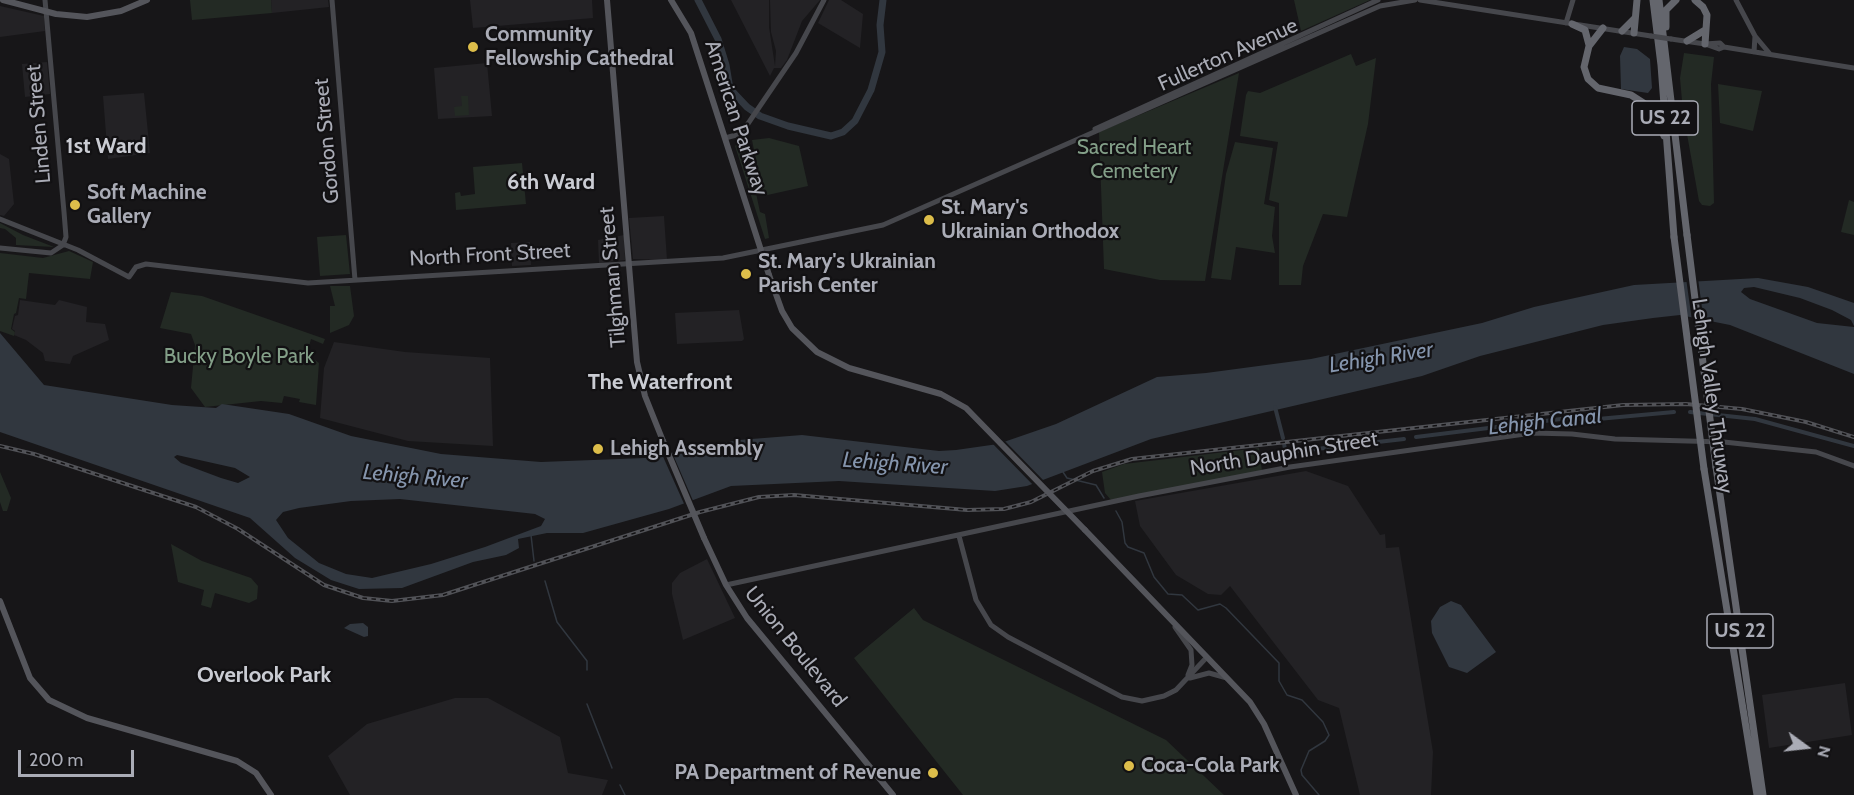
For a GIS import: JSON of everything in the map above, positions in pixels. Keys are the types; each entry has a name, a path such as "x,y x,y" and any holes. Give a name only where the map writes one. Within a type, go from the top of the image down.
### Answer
{"highway":[{"path":"1635,33 1637,0"},
{"name":"Lehigh Valley Thruway","path":"1653,0 1674,237 1704,469 1757,795"},
{"name":"Lehigh Valley Thruway","path":"1659,0 1716,467 1763,795"},
{"path":"1667,69 1665,13 1676,0"},
{"path":"1695,0 1705,10 1705,44"},
{"path":"1703,0 1711,18 1705,44"},
{"path":"1622,31 1636,15"},
{"path":"1569,23 1585,30 1589,46"},
{"path":"1603,28 1589,46 1584,67 1590,82 1598,88 1631,95 1645,104 1656,116 1667,142"},
{"path":"1687,41 1700,35 1706,28"}],"main road":[{"path":"3,0 46,12 94,16 121,11 147,0"},
{"name":"Tilghman Street","path":"607,0 639,376 663,441"},
{"name":"American Parkway","path":"671,0 691,33 761,251 782,310 792,328 817,352 849,368 941,394 966,408 1170,617"},
{"name":"Union Boulevard","path":"663,441 726,585 760,635 893,795"},
{"path":"0,601 26,671 36,688 61,707 123,729 237,761 256,773 271,795"},
{"path":"1170,617 1228,678 1259,716 1296,795"}],"street":[{"name":"Linden Street","path":"45,0 66,237 63,245"},
{"name":"Gordon Street","path":"332,0 355,280"},
{"path":"725,138 740,134 748,124 796,52 824,0"},
{"name":"Fullerton Avenue","path":"1088,133 1130,111 1378,0"},
{"name":"Fullerton Avenue","path":"856,231 883,225 1380,6 1415,0"},
{"path":"1420,0 1705,44 1712,42 1724,47 1854,68"},
{"path":"1569,23 1573,0"},
{"path":"1736,0 1754,35 1772,55"},
{"path":"1754,35 1754,52"},
{"path":"0,219 63,245"},
{"name":"North Front Street","path":"63,245 129,277 136,267 146,264 308,283 723,258 856,231"},
{"path":"0,248 51,253 63,245"},
{"name":"North Dauphin Street","path":"726,585 1138,496 1290,467 1532,433 1572,434 1628,440 1724,442 1816,453 1854,466"},
{"path":"959,536 976,600 992,625 1008,637 1130,699 1142,701 1160,698 1176,690 1207,657"},
{"path":"1170,617 1192,655 1192,665 1186,680"},
{"path":"1186,680 1203,674 1228,678"}],"shaded area":[{"path":"271,0 328,0 329,7 272,13"},
{"path":"470,0 592,0 593,18 473,28"},
{"path":"731,0 769,0 769,27 775,66 776,51 771,32 770,0 820,0 802,21 787,60 781,68 774,68 770,76"},
{"path":"829,0 841,0 863,14 860,48 818,23"},
{"path":"0,6 44,16 45,31 0,37"},
{"path":"47,62 50,94 25,97 22,64"},
{"path":"487,63 492,116 438,119 434,68"},
{"path":"144,93 150,153 108,159 103,96"},
{"path":"0,154 9,159 14,204 4,216 0,215"},
{"path":"664,216 667,260 633,259 629,218"},
{"path":"624,235 625,260 599,263 598,240"},
{"path":"530,242 531,265 512,266 511,243"},
{"path":"20,300 55,305 59,300 87,307 86,322 105,324 109,340 73,356 70,364 45,361 43,353 26,340 14,335 15,331 12,329 15,316 18,315"},
{"path":"739,310 744,339 742,341 677,344 675,313"},
{"path":"334,342 405,352 490,358 493,446 408,441 320,418 324,368"},
{"path":"1306,471 1348,486 1380,535 1385,534 1386,548 1399,547 1433,752 1431,795 1360,795 1339,708 1318,700 1230,586 1221,595 1208,594 1176,575 1140,526 1135,501"},
{"path":"707,559 735,618 683,640 672,594 672,583 680,573"},
{"path":"1845,683 1852,735 1769,748 1762,695"},
{"path":"455,698 488,698 560,737 568,773 608,780 602,795 350,795 328,756 367,724"}],"green space":[{"path":"190,0 271,0 272,13 192,20"},
{"path":"1294,0 1370,0 1301,31"},
{"path":"1684,53 1714,57 1711,84 1714,203 1710,206 1702,205 1699,201 1683,112 1680,78"},
{"path":"1351,54 1356,66 1376,58 1368,124 1347,217 1323,214 1303,266 1301,285 1279,285 1279,203 1269,200 1278,142 1240,136 1246,95 1248,91 1260,93"},
{"name":"Sacred Heart Cemetery","path":"1239,73 1205,281 1160,280 1104,269 1099,132"},
{"path":"1718,84 1762,91 1753,131 1720,123"},
{"path":"461,96 468,96 469,115 455,116 454,107 462,106"},
{"path":"769,138 799,146 808,186 763,196 752,140"},
{"path":"742,140 745,141 760,212 765,214 769,238 765,239 735,146"},
{"path":"1235,142 1273,148 1264,204 1275,207 1272,236 1275,253 1236,247 1231,280 1211,278 1226,174"},
{"path":"522,163 526,204 456,210 455,193 460,192 461,196 475,194 473,167"},
{"path":"1849,200 1854,202 1854,235 1841,232"},
{"path":"0,223 54,247 16,245 16,238 5,229 0,228"},
{"path":"346,235 350,274 320,276 317,237"},
{"path":"69,251 93,262 90,279 29,273 26,299 19,298 14,314 11,329 15,332 14,336 0,331 0,253 43,258"},
{"path":"330,286 350,286 354,316 349,325 330,333 330,306 335,306"},
{"name":"Bucky Boyle Park","path":"171,292 202,296 325,339 323,344 311,339 307,354 319,363 316,405 284,396 282,403 261,401 205,407 191,388 195,345 191,334 160,328"},
{"path":"1259,448 1262,471 1111,500 1105,493 1102,472 1124,464"},
{"path":"0,472 11,498 7,511 3,511 0,502"},
{"path":"171,544 202,561 251,578 258,586 257,599 249,603 215,593 211,608 201,605 204,590 178,582"},
{"name":"Coca-Cola Park","path":"914,608 923,620 1166,740 1224,795 963,795 854,658"}],"water":[{"path":"1624,47 1637,49 1650,59 1652,88 1648,93 1621,89 1620,56"},
{"name":"Lehigh River","path":"1758,278 1808,287 1854,303 1854,326 1851,320 1832,310 1800,298 1754,287 1744,288 1741,292 1750,299 1817,323 1854,327 1854,374 1730,325 1680,315 1603,325 1480,356 1422,376 1151,439 1027,486 995,491 839,481 731,486 669,509 583,533 547,533 518,539 519,548 506,555 473,562 402,588 359,589 331,580 295,558 250,518 0,432 0,333 44,385 172,405 216,408 222,404 289,414 351,436 441,454 541,462 645,458 739,440 802,435 939,451 956,450 998,444 1056,424 1157,377 1311,359 1482,323 1534,307 1634,285","holes":["177,455 235,468 250,477 238,483 221,478 181,463 174,457","400,499 535,514 545,519 541,526 485,547 431,564 372,578 346,574 319,563 288,538 276,520 283,512 299,508 351,501"]},
{"path":"1451,601 1461,605 1496,652 1467,673 1449,667 1432,633 1431,621 1440,607"},
{"path":"363,623 368,627 368,636 364,637 344,628 350,624"}],"pier":[{"path":"1686,278 1698,278 1704,323 1692,321"},
{"path":"1003,439 1045,482 1034,486 991,442"},
{"path":"671,450 694,503 685,506 661,452"}],"waterway":[{"path":"698,0 718,39 730,89 747,107 760,116 788,126 831,136 843,132 855,121 871,90 882,52 880,25 883,0"},
{"name":"Lehigh Canal","path":"1275,407 1283,438"},
{"name":"Lehigh Canal","path":"1416,437 1569,418 1587,420 1674,412"},
{"name":"Lehigh Canal","path":"1690,412 1755,419 1854,446"},
{"name":"Lehigh Canal","path":"1284,443 1285,450 1290,452 1404,439"},
{"path":"1063,472 1067,478 1096,485 1104,498"},
{"path":"1116,511 1122,522 1125,543 1128,547 1144,553 1154,577 1168,594 1182,595 1198,610 1220,604 1226,608 1279,663 1279,681 1287,695 1302,700 1323,722 1329,735 1325,741 1309,751 1301,770 1302,775 1319,795"},
{"path":"531,535 534,561"},
{"path":"545,581 557,622 587,661 587,670"},
{"path":"587,704 612,768"},
{"path":"620,785 625,795"}],"railway":[{"path":"0,446 34,454 196,507 238,529 324,585 363,598 392,601 443,595 700,512 759,497 794,495 967,510 1004,509 1031,502 1093,471 1132,459 1623,405 1686,404 1742,409 1806,422 1854,437"}],"place":[{"name":"Community Fellowship Cathedral","path":"473,47"},
{"name":"Soft Machine Gallery","path":"75,205"},
{"name":"St. Mary's Ukrainian Orthodox","path":"929,220"},
{"name":"St. Mary's Ukrainian Parish Center","path":"746,274"},
{"name":"Lehigh Assembly","path":"598,449"},
{"name":"Coca-Cola Park","path":"1129,766"},
{"name":"PA Department of Revenue","path":"933,773"}],"district":[{"name":"1st Ward","path":"106,147"},
{"name":"6th Ward","path":"551,183"},
{"name":"The Waterfront","path":"660,383"},
{"name":"Overlook Park","path":"264,676"}]}
